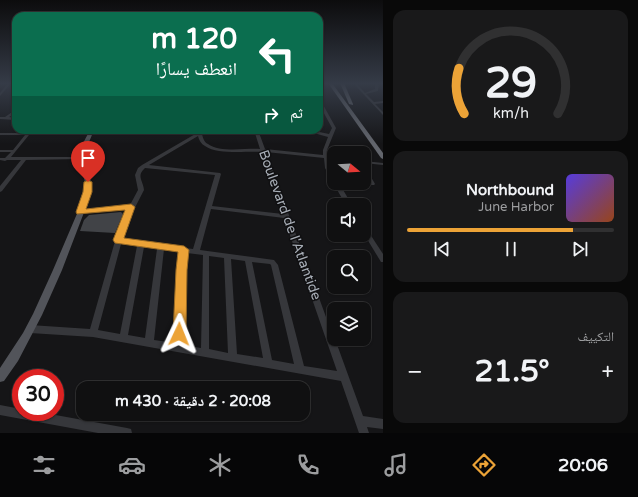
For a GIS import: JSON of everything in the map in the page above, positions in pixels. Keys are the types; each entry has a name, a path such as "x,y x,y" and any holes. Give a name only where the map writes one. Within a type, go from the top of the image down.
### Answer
{"highway":[{"path":"344,103 383,157"},
{"path":"350,104 383,147"}],"main road":[{"path":"0,377 19,350 30,329 88,192 88,182 81,158 90,134"}],"street":[{"path":"374,103 383,114"},
{"path":"323,112 334,128 326,146 325,157 327,168"},
{"path":"6,118 12,113"},
{"path":"0,118 12,119"},
{"path":"0,134 12,133"},
{"path":"0,162 7,159 28,134"},
{"path":"93,333 118,240 131,207 140,190 141,186 136,176 137,172 144,166 196,134"},
{"path":"200,134 203,143 214,148 263,150 325,157"},
{"name":"Boulevard de l'Atlantide","path":"257,134 364,433"},
{"path":"322,134 331,136"},
{"path":"0,151 14,151"},
{"path":"0,159 81,158"},
{"path":"0,190 24,159"},
{"path":"371,163 381,164"},
{"path":"144,166 218,174 196,251"},
{"path":"209,206 286,216"},
{"path":"80,212 131,207"},
{"path":"118,240 270,262 274,265 300,369"},
{"path":"371,240 383,260"},
{"path":"123,338 141,244"},
{"path":"149,342 161,246"},
{"path":"178,348 181,270 184,250"},
{"path":"205,352 206,253"},
{"path":"227,256 233,357"},
{"path":"248,259 268,363"},
{"path":"30,329 93,333 344,377"},
{"path":"0,410 127,433"},
{"path":"359,420 383,424"}],"building":[{"path":"121,212 123,214 115,233 80,231 84,220 89,215"}],"route":[{"path":"88,182 88,192 80,212 131,207 118,240 184,250 180,285 179,334"}]}
